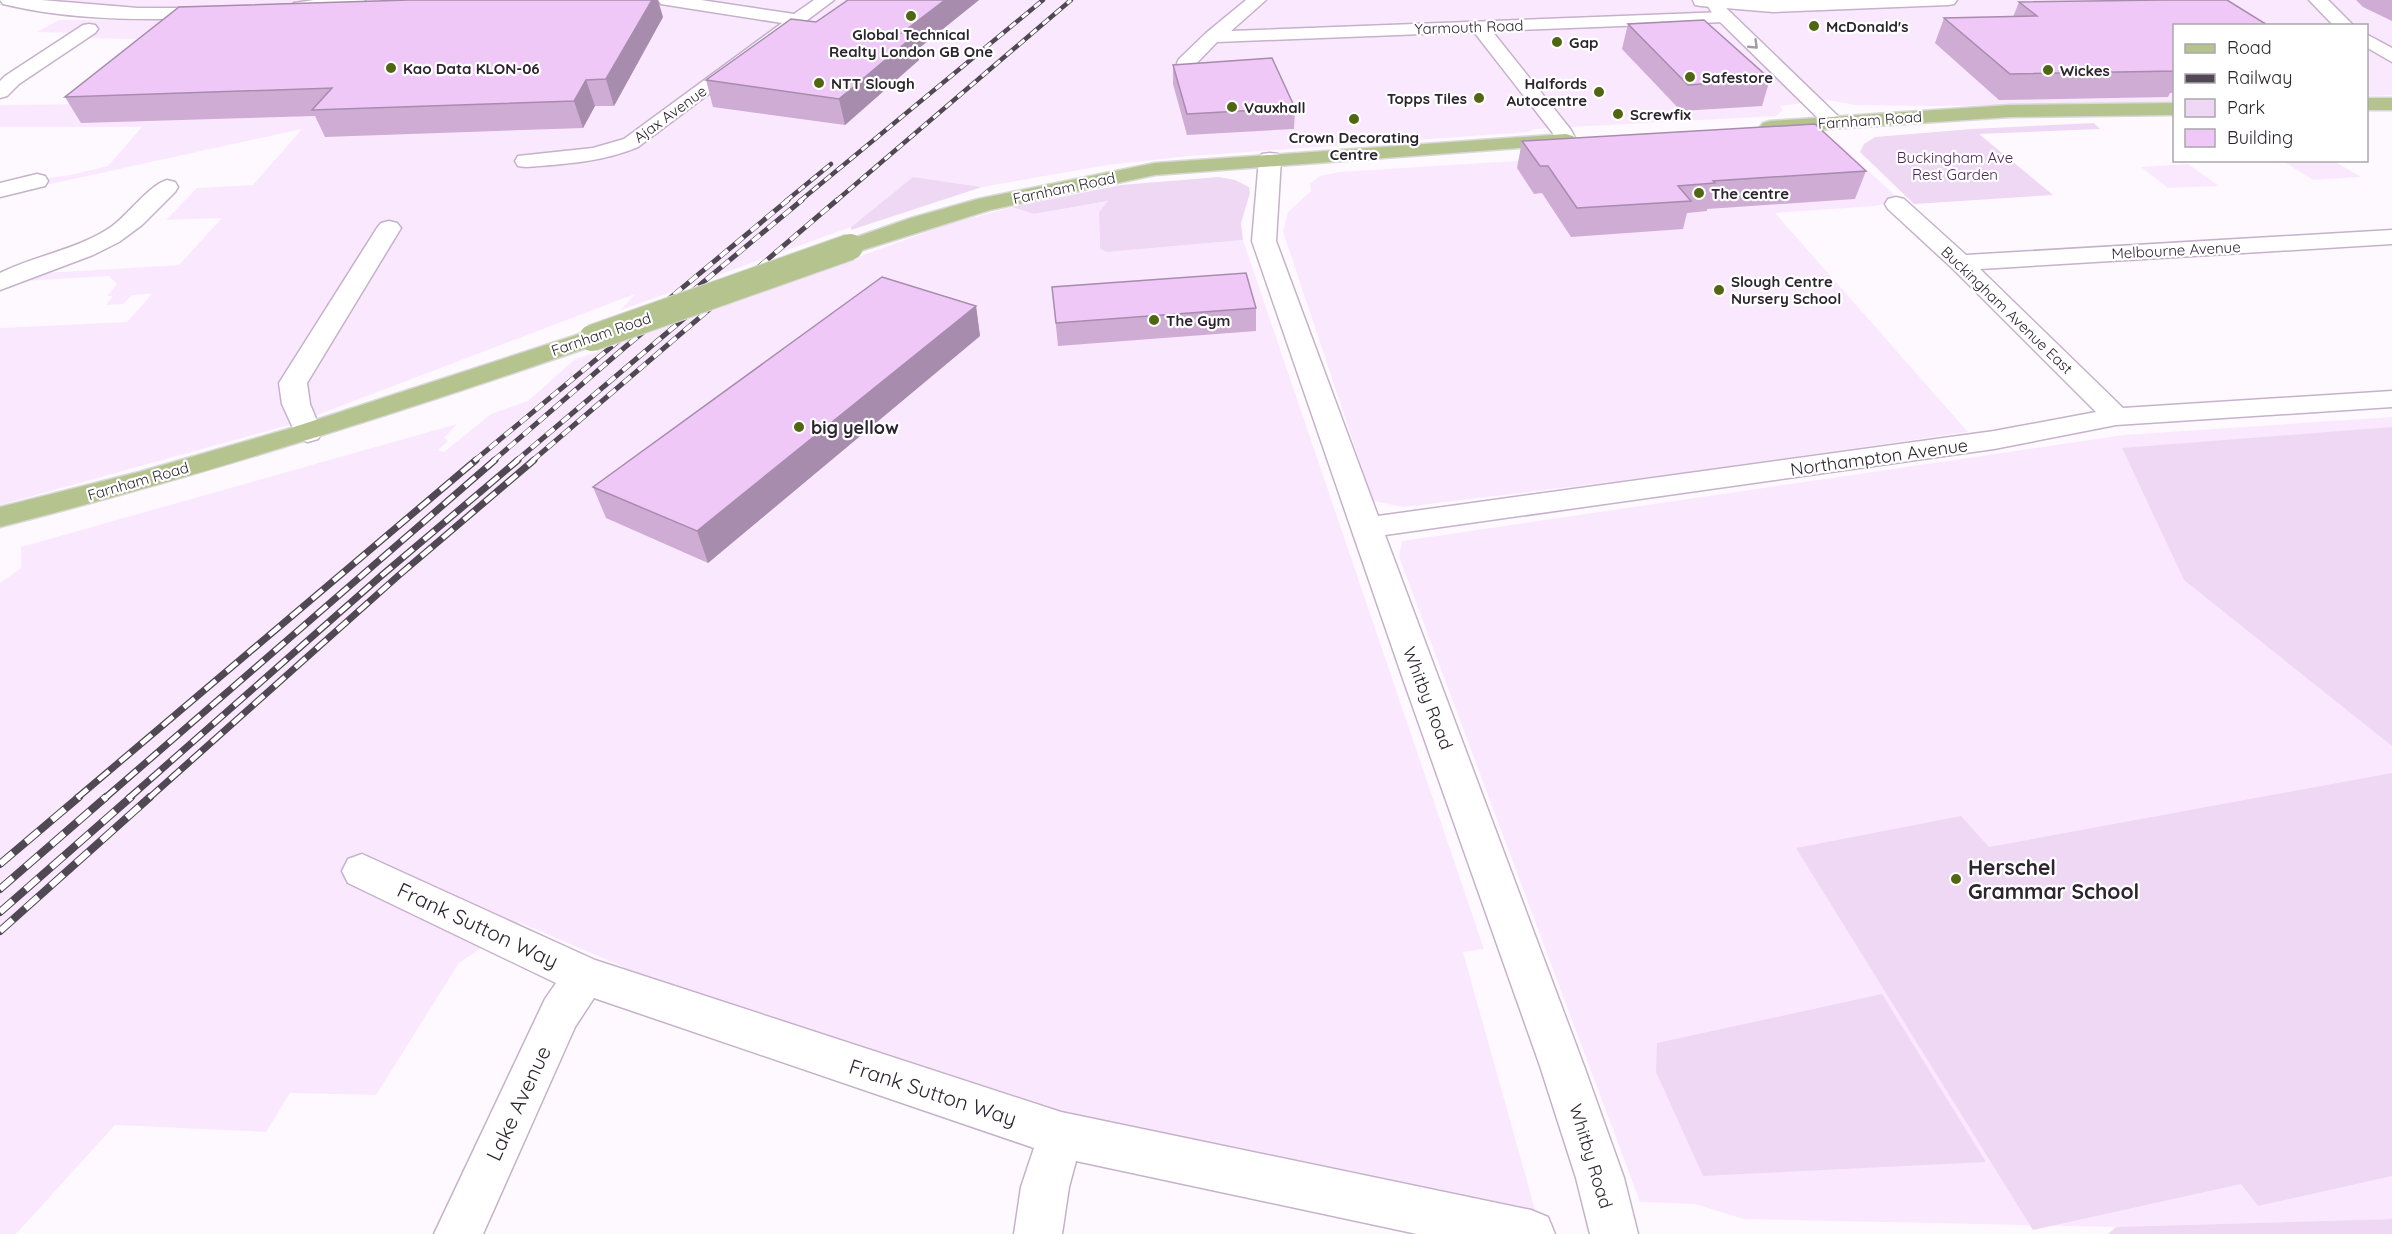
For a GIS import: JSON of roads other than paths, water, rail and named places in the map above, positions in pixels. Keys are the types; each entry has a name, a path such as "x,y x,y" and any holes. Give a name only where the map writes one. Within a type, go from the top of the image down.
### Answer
{"main road":[{"path":"2368,105 2392,104"},
{"name":"Farnham Road","path":"1749,129 2010,111 2173,109"},
{"name":"Farnham Road","path":"0,517 76,499 379,411 850,247 986,204 1155,169 1270,159 1589,139"}],"street":[{"path":"9,0 58,9 123,14 238,12"},
{"path":"285,9 356,0"},
{"path":"667,0 796,20"},
{"name":"Ajax Avenue","path":"526,161 615,150 631,143 825,0"},
{"path":"1186,63 1212,37 1257,0"},
{"name":"Yarmouth Road","path":"1212,37 1479,27 1709,6 1773,7 1948,0"},
{"path":"2318,0 2343,24"},
{"path":"1709,6 1833,123"},
{"path":"1709,6 1793,100 1810,124"},
{"path":"1479,27 1561,130 1566,140"},
{"path":"4,84 89,29"},
{"path":"2368,40 2392,56"},
{"name":"Whitby Road","path":"1270,159 1264,241 1562,1066 1600,1178 1614,1234"},
{"path":"0,190 37,181"},
{"path":"0,283 18,273 83,251 111,237 135,220 167,188"},
{"name":"Buckingham Avenue East","path":"1896,204 1960,263 2116,417"},
{"path":"308,432 296,405 293,383 365,249 389,228"},
{"name":"Melbourne Avenue","path":"1960,263 2392,237"},
{"name":"Northampton Avenue","path":"1366,528 1994,440 2116,417 2392,399"},
{"name":"Frank Sutton Way","path":"362,871 585,976 1061,1135 1531,1234"},
{"name":"Lake Avenue","path":"458,1234 560,1013 585,976"},
{"path":"1038,1234 1045,1187 1061,1135"}],"railway":[{"path":"800,201 1043,0"},
{"path":"836,201 1071,0"},
{"path":"786,201 831,164"},
{"path":"474,461 788,200"},
{"path":"493,461 802,200"},
{"path":"532,461 837,200"},
{"path":"516,461 721,287"},
{"path":"77,798 476,460"},
{"path":"105,798 495,460"},
{"path":"129,798 381,576 518,460"},
{"path":"149,798 398,576 534,460"},
{"path":"0,864 79,797"},
{"path":"0,889 106,797"},
{"path":"0,912 131,797"},
{"path":"0,931 150,797"}],"place":[{"name":"Global Technical Realty London GB One","path":"911,16"},
{"name":"McDonald's","path":"1814,26"},
{"name":"Gap","path":"1557,42"},
{"name":"Kao Data KLON-06","path":"391,68"},
{"name":"Wickes","path":"2048,70"},
{"name":"Safestore","path":"1690,77"},
{"name":"NTT Slough","path":"819,83"},
{"name":"Halfords Autocentre","path":"1599,92"},
{"name":"Topps Tiles","path":"1479,98"},
{"name":"Vauxhall","path":"1232,107"},
{"name":"Screwfix","path":"1618,114"},
{"name":"Crown Decorating Centre","path":"1354,119"},
{"name":"The centre","path":"1699,193"},
{"name":"Slough Centre Nursery School","path":"1719,290"},
{"name":"The Gym","path":"1154,320"},
{"name":"big yellow","path":"799,427"},
{"name":"Herschel Grammar School","path":"1956,879"}],"park label":[{"name":"Buckingham Ave Rest Garden","path":"1955,166"}]}
